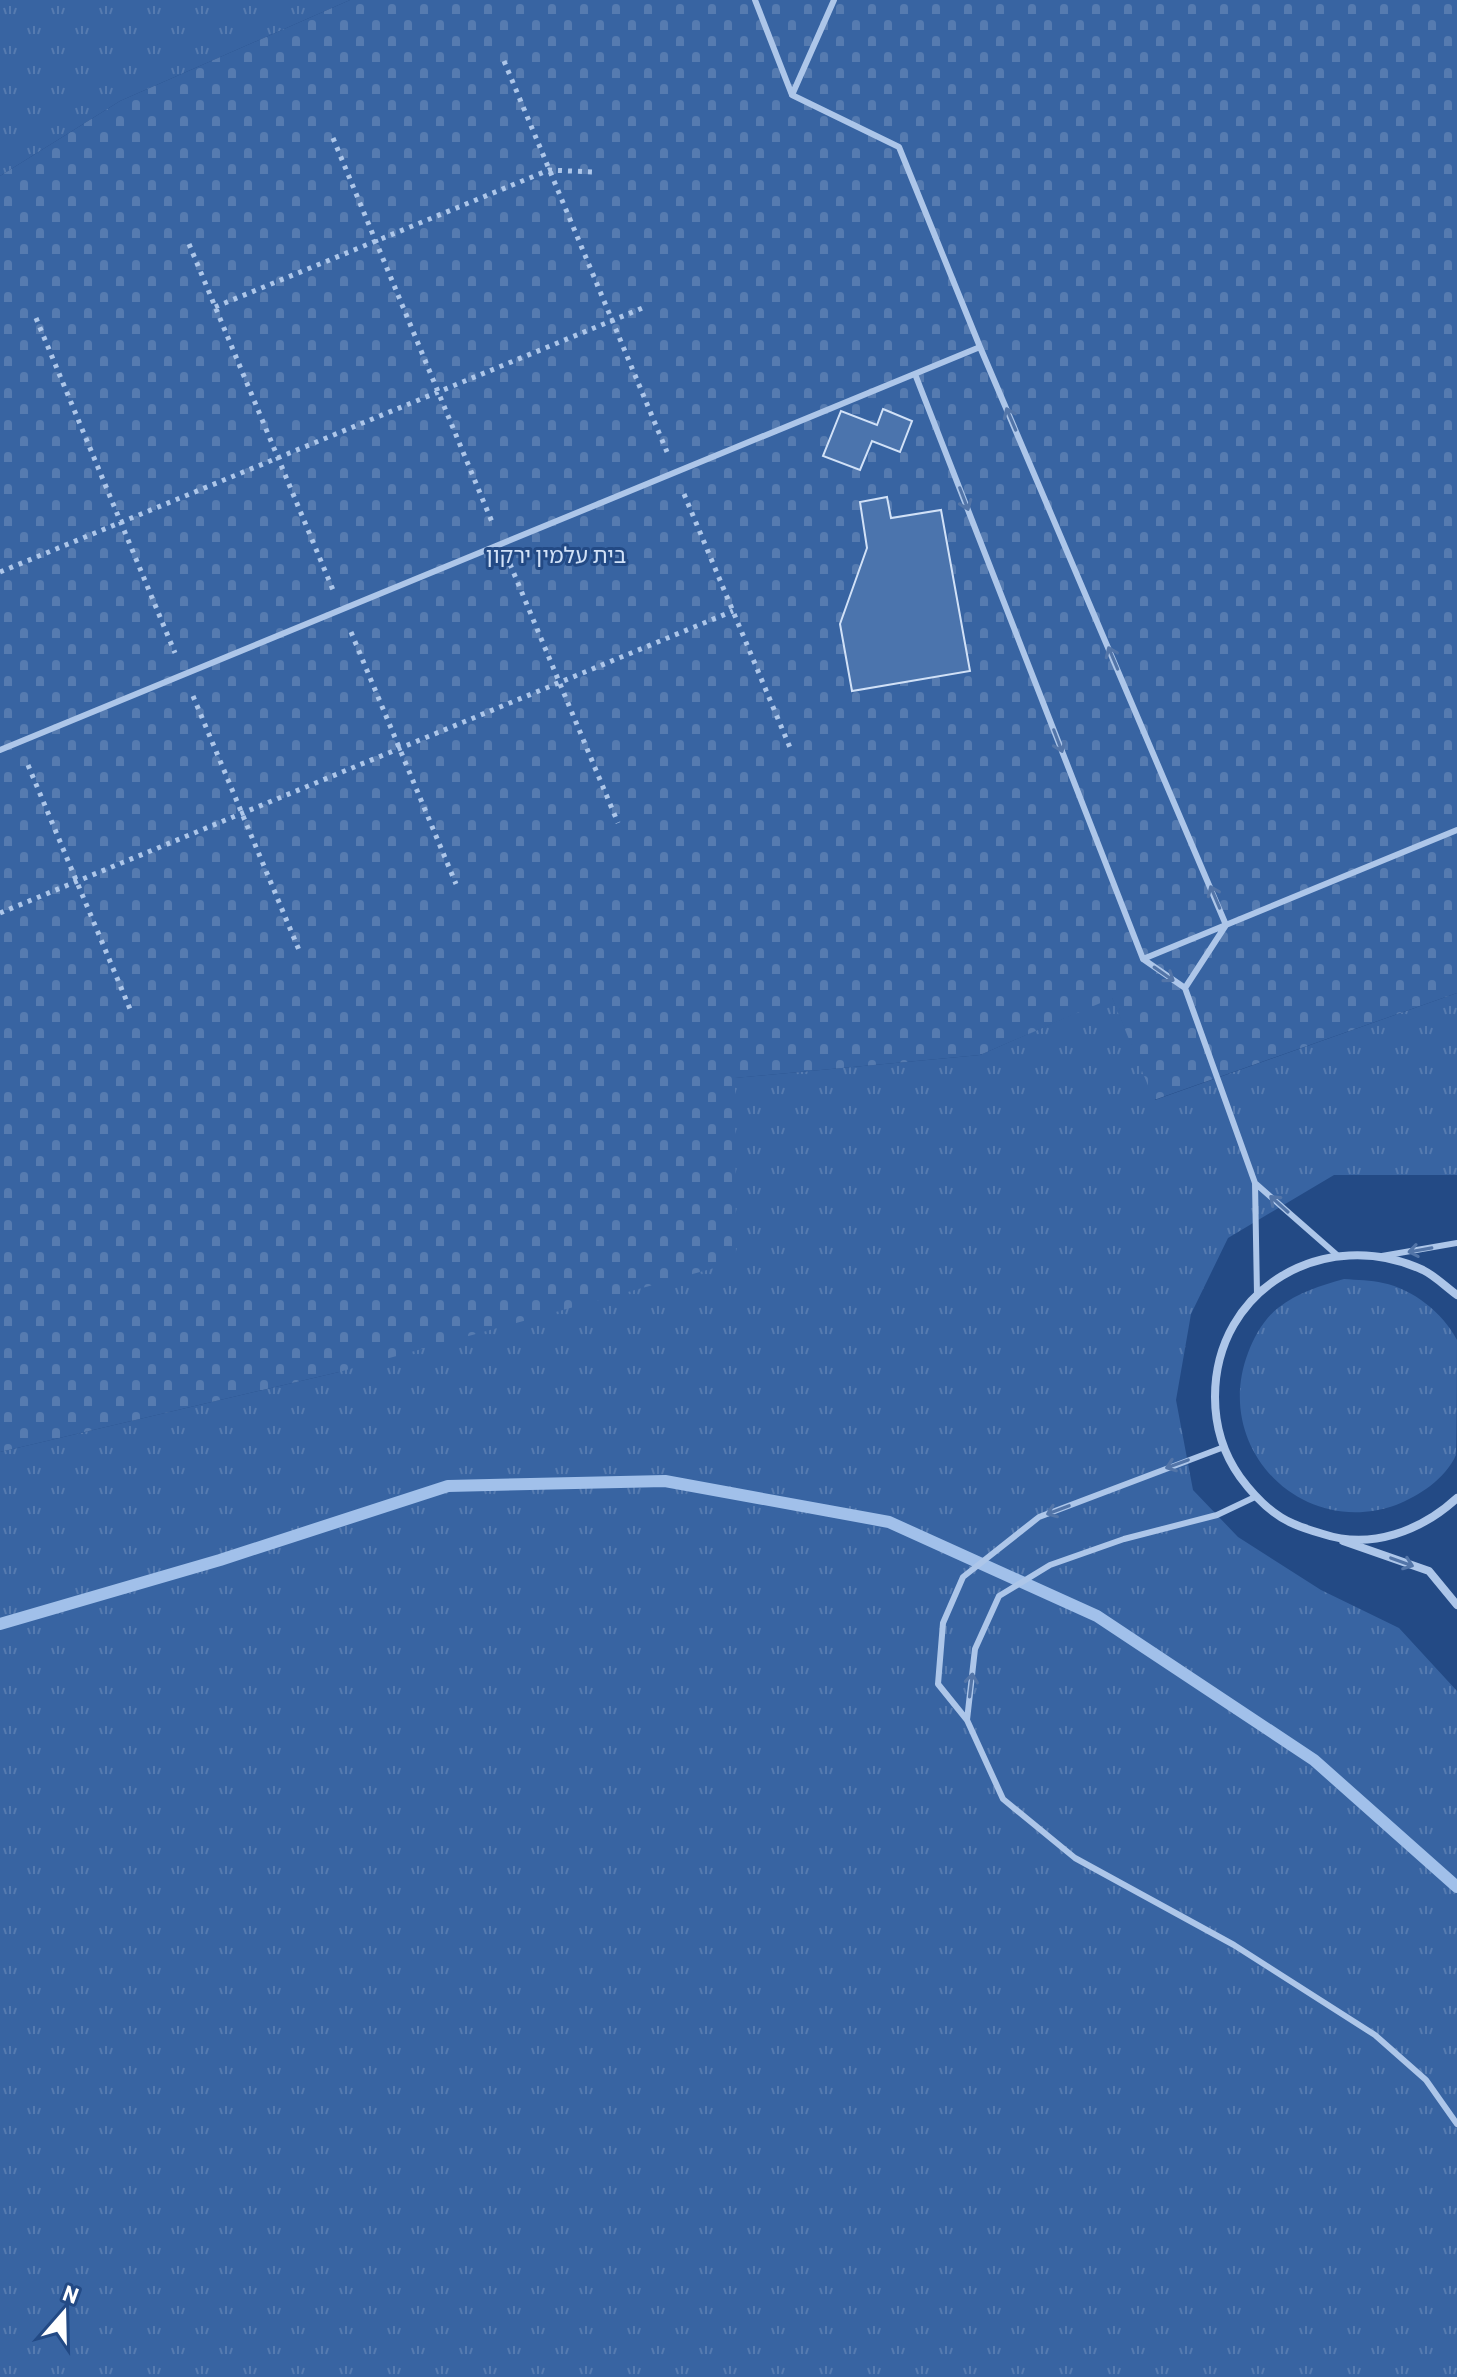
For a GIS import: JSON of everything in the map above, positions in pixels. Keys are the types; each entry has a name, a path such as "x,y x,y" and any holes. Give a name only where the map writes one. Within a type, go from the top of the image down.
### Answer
{"street":[{"path":"1457,1295 1425,1271 1382,1256 1337,1255 1308,1262 1281,1275 1257,1294 1230,1330 1215,1372 1215,1417 1228,1460 1255,1497 1291,1524 1429,1571 1457,1605"},
{"path":"1334,1538 1371,1539 1408,1531 1440,1514 1457,1498"}],"lane":[{"path":"755,0 792,95 899,147 980,347 1226,925"},
{"path":"792,95 834,0"},
{"path":"0,750 980,347"},
{"path":"915,374 1143,959 1185,988 1255,1183 1257,1294"},
{"path":"1143,959 1457,830"},
{"path":"1185,988 1226,925"},
{"path":"1255,1183 1337,1255"},
{"path":"1382,1256 1457,1243"},
{"path":"1224,1447 1039,1517 963,1577 943,1623 938,1684 967,1720 1003,1799 1075,1858 1234,1945 1375,2035 1426,2080 1457,2124"},
{"path":"967,1720 975,1649 999,1596 1050,1565 1217,1515 1255,1497"}],"path":[{"path":"504,61 791,750"},
{"path":"333,138 618,823"},
{"path":"215,307 549,170 592,172"},
{"path":"189,244 456,884"},
{"path":"0,572 645,307"},
{"path":"36,318 299,950"},
{"path":"0,913 733,611"},
{"path":"18,742 130,1009"}],"green space":[{"path":"0,0 350,0 120,101 0,176"},
{"name":"בית עלמין ירקון","path":"350,0 1457,0 1457,993 1154,1100 1112,998 980,1055 735,1078 736,1262 339,1372 0,1452 0,176 120,101"},
{"path":"1457,993 1457,1175 1334,1175 1228,1238 1191,1314 1176,1400 1193,1490 1238,1537 1321,1590 1399,1628 1457,1691 1457,2377 0,2377 0,1452 339,1372 734,1078 980,1055 1112,997 1155,1100"},
{"path":"1344,1279 1378,1282 1405,1291 1435,1312 1457,1340 1456,1455 1451,1464 1438,1479 1414,1497 1396,1505 1361,1512 1328,1509 1298,1497 1273,1477 1254,1452 1243,1422 1240,1388 1250,1347 1273,1312 1301,1294"}],"building":[{"path":"883,409 912,421 900,452 872,441 860,470 823,456 841,411 877,425"},
{"path":"887,497 891,518 941,510 970,671 852,691 840,624 867,548 860,502"}],"waterway":[{"path":"0,1624 220,1560 448,1486 665,1481 889,1522 1097,1616 1314,1760 1457,1887"}]}
